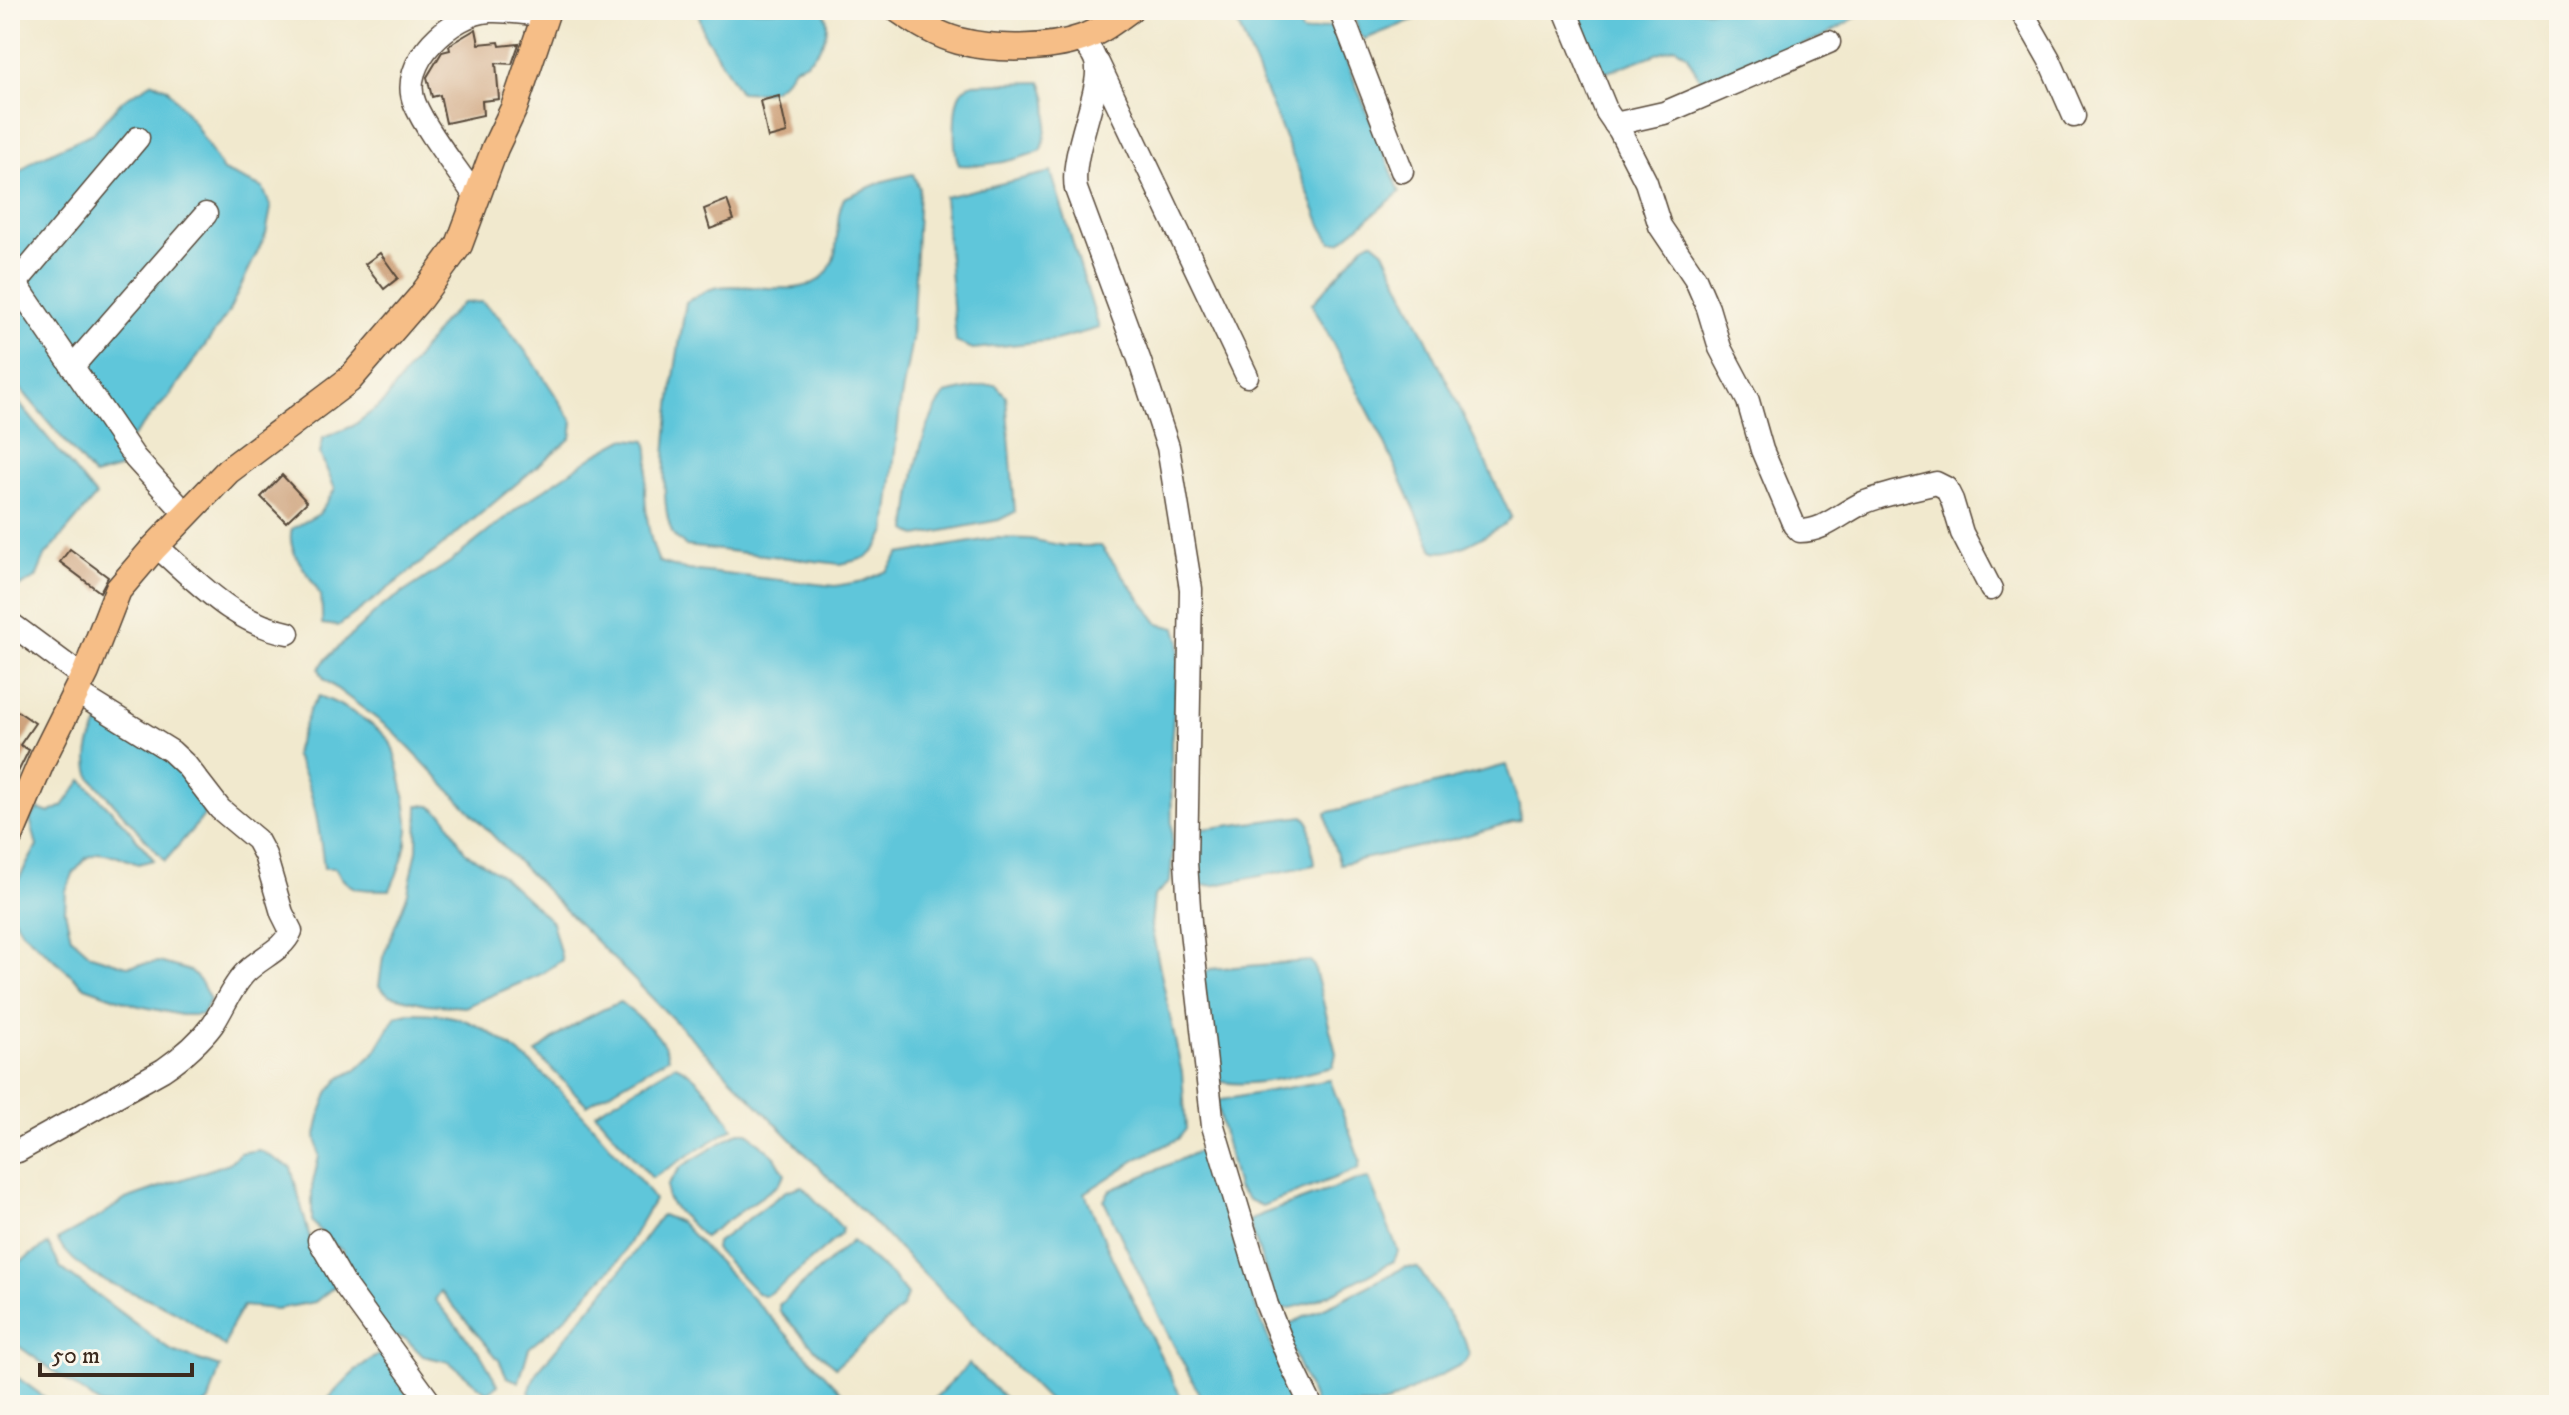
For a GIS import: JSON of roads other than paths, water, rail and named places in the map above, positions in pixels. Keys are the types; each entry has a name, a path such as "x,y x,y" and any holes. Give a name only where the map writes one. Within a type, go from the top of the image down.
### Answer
{"main road":[{"path":"899,10 938,33 960,41 1028,46 1056,45 1080,39 1097,32 1129,10"},
{"path":"10,836 43,758 80,684 118,590 228,471 349,380 420,298 459,245 475,196 514,108 546,13"}],"street":[{"path":"1340,10 1402,171"},
{"path":"1565,10 1598,93 1646,182 1666,239 1695,278 1720,348 1748,401 1762,450 1794,525 1800,531 1809,531 1861,504 1936,483 1946,488 1962,533 1991,589"},
{"path":"2021,10 2049,59 2074,116"},
{"path":"475,196 414,102 413,81 418,59 441,33 458,20 489,11 546,13"},
{"path":"1080,39 1097,62 1247,376"},
{"path":"1615,124 1664,113 1829,42"},
{"path":"1097,62 1097,78 1074,174 1079,197 1168,447 1191,589 1186,862 1213,1126 1267,1305 1311,1405"},
{"path":"138,138 13,279 135,458 187,515"},
{"path":"72,367 206,214"},
{"path":"156,546 246,620 288,633"},
{"path":"10,623 80,684 171,751 186,765 220,809 257,840 291,931 287,941 245,973 212,1025 178,1059 18,1151 10,1152"},
{"path":"319,1240 346,1287 432,1405"}],"water":[{"path":"698,10 823,10 827,30 817,51 806,62 794,67 778,86 766,92 740,92 703,32"},
{"path":"1232,10 1291,10 1303,33 1332,26 1400,192 1340,242 1331,242 1322,227"},
{"path":"1353,10 1438,10 1365,39 1359,34"},
{"path":"1568,10 1868,10 1824,36 1715,81 1702,83 1686,54 1675,47 1602,74"},
{"path":"153,82 167,88 195,124 223,171 263,188 271,208 266,234 228,313 170,395 123,447 125,467 94,476 20,388 10,352 10,180 34,160 93,133 123,100"},
{"path":"1041,82 1047,107 1042,150 1001,162 959,165 955,119 963,90 970,84"},
{"path":"1051,172 1099,328 1056,340 973,349 956,342 944,197"},
{"path":"913,174 919,188 912,339 901,399 886,531 878,547 864,558 840,564 686,546 673,534 667,513 665,455 686,302 715,288 794,288 820,279 833,261 844,198 884,181"},
{"path":"1372,241 1384,251 1511,517 1480,539 1449,551 1433,550 1381,435 1312,304 1363,246"},
{"path":"482,302 499,317 533,361 573,422 571,438 368,604 338,626 322,624 320,596 295,554 291,538 292,529 319,514 335,489 320,454 323,438 353,426 383,403 443,322 463,303"},
{"path":"10,382 18,402 96,496 45,556 36,578 10,591"},
{"path":"996,385 1006,396 1015,512 999,520 917,536 907,530 914,477 928,425 945,394"},
{"path":"624,439 646,441 646,510 650,537 659,562 688,570 835,586 864,581 887,571 899,554 995,538 1030,539 1064,546 1101,546 1159,624 1176,628 1180,641 1171,742 1170,882 1154,896 1151,926 1182,1073 1186,1129 1178,1139 1139,1158 1085,1193 1112,1258 1185,1405 1053,1405 393,731 324,679 319,669 325,660 381,607 450,562 523,504 596,454"},
{"path":"319,696 365,720 382,733 391,745 402,783 408,830 402,861 390,890 351,886 335,868 324,868 311,795 294,755 310,709"},
{"path":"103,714 174,763 203,805 204,816 165,861 91,778 88,753"},
{"path":"1506,765 1519,805 1520,820 1454,839 1340,864 1326,813"},
{"path":"82,780 154,860 138,864 118,856 98,853 86,858 73,874 66,891 65,911 71,937 91,955 127,966 159,962 190,971 201,982 210,1000 202,1015 181,1015 135,1005 85,987 22,931 10,912 13,889 37,846 30,819 38,809 49,813 63,806"},
{"path":"418,805 430,806 444,815 465,852 501,875 552,922 562,960 541,974 465,1007 426,1004 389,995 379,986 383,957 408,893 417,850"},
{"path":"1304,816 1309,822 1314,865 1198,886 1193,830"},
{"path":"1309,961 1314,966 1336,1053 1333,1067 1256,1082 1215,1079 1203,975 1210,969"},
{"path":"620,1002 656,1034 668,1058 587,1105 536,1053 576,1024"},
{"path":"409,1013 462,1019 519,1053 564,1094 654,1200 619,1260 562,1321 529,1348 519,1382 507,1377 499,1360 441,1291 435,1300 481,1355 498,1385 487,1393 449,1362 423,1356 406,1339 386,1334 345,1278 343,1250 328,1241 312,1221 312,1187 319,1156 316,1135 329,1091 340,1078 356,1070 374,1053 396,1016"},
{"path":"675,1065 700,1083 733,1128 652,1178 595,1113"},
{"path":"1330,1080 1360,1160 1358,1169 1262,1206 1249,1200 1237,1188 1216,1101"},
{"path":"739,1132 747,1132 775,1157 785,1174 778,1185 704,1237 667,1198 667,1185 681,1167"},
{"path":"259,1150 291,1168 309,1235 335,1286 315,1302 276,1309 243,1306 230,1328 225,1347 179,1314 98,1278 70,1256 57,1240 126,1199 229,1163 240,1153"},
{"path":"1199,1151 1210,1151 1258,1313 1300,1405 1205,1405 1104,1201 1109,1191"},
{"path":"1369,1179 1398,1251 1394,1261 1318,1299 1289,1308 1278,1308 1249,1221 1354,1181"},
{"path":"802,1186 842,1228 841,1234 783,1284 765,1296 757,1293 715,1249 716,1243 786,1191"},
{"path":"662,1215 680,1222 846,1397 848,1405 538,1405 529,1392 536,1373 619,1273"},
{"path":"852,1241 892,1276 907,1295 902,1308 836,1367 780,1312 779,1305"},
{"path":"48,1244 61,1268 172,1351 220,1367 205,1405 101,1405 10,1340 10,1268"},
{"path":"1405,1267 1418,1268 1464,1338 1469,1355 1464,1363 1383,1405 1316,1405 1286,1336 1287,1325"},
{"path":"387,1351 397,1359 403,1390 418,1405 328,1405 328,1399 355,1372"},
{"path":"969,1364 1012,1405 928,1405"},
{"path":"10,1372 55,1405 10,1405"}]}
